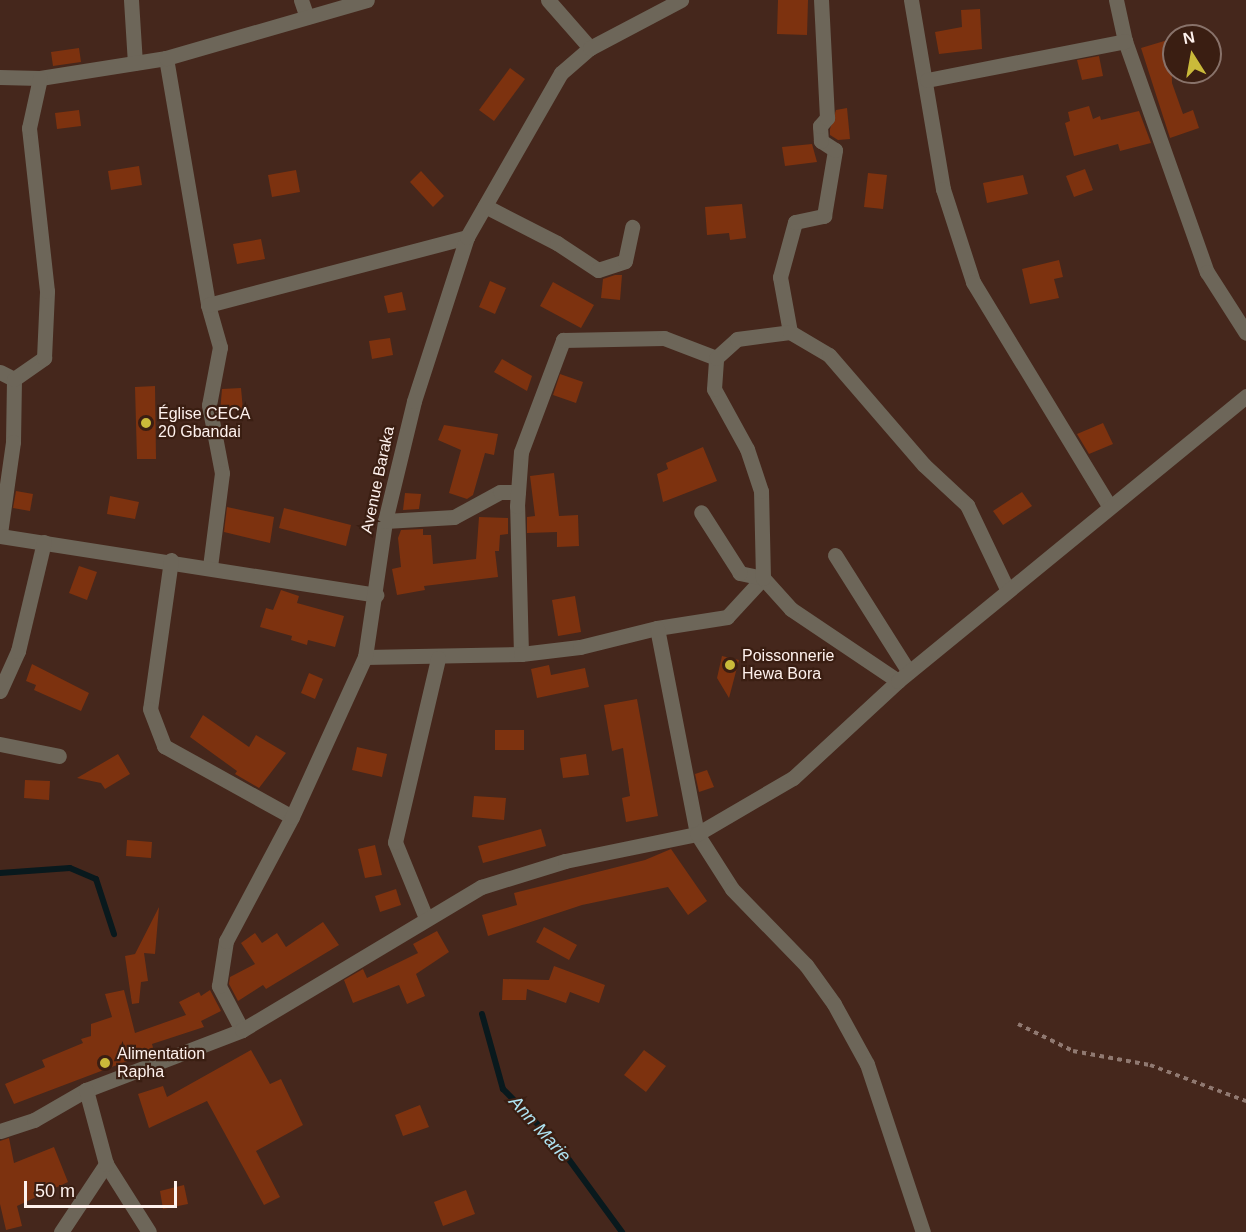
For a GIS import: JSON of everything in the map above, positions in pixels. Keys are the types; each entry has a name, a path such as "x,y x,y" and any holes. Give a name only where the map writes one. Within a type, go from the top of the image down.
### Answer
{"street":[{"path":"131,0 135,63"},
{"path":"301,0 307,17"},
{"path":"0,77 40,78 166,58 367,0"},
{"path":"548,0 590,48"},
{"name":"Avenue Baraka","path":"242,1030 219,986 226,941 292,818 365,657 376,595 385,521 414,401 467,237 561,73 590,48 681,0"},
{"path":"790,332 780,277 795,222 824,216 835,150 821,141 820,126 827,118 821,0"},
{"path":"911,0 927,80 943,189 973,282 1110,507"},
{"path":"1116,0 1125,41 1207,272 1246,333"},
{"path":"927,80 1125,41"},
{"path":"166,58 208,305 220,347 209,405 222,473 210,567"},
{"path":"40,78 29,128 47,291 44,358 7,375 13,442 0,534 376,595"},
{"path":"485,206 557,243 598,270 625,261 632,227"},
{"path":"208,305 467,237"},
{"path":"365,657 438,658 521,654 580,647 657,628 727,617 763,578 761,491 747,449 714,389 716,358 737,339 790,332 829,355 924,465 967,505 1008,591"},
{"path":"521,654 518,492 521,452 562,340 663,338 716,358"},
{"path":"0,1131 34,1120 86,1090 242,1030 426,918 482,887 565,861 697,834 793,778 904,677 1246,396"},
{"path":"385,521 454,517 500,492 518,492"},
{"path":"701,512 740,573 763,578 791,609 904,677"},
{"path":"0,691 18,651 44,542"},
{"path":"835,555 904,677"},
{"path":"171,560 150,709 164,746 292,818"},
{"path":"657,628 697,834 732,889 806,965 834,1004 867,1064 923,1232"},
{"path":"426,918 395,842 438,658"},
{"path":"0,744 59,756"},
{"path":"86,1090 106,1164 149,1232"},
{"path":"61,1232 106,1164"}],"path":[{"path":"1018,1024 1073,1051 1150,1065 1246,1101"}],"building":[{"path":"778,0 808,0 807,35 777,34"},
{"path":"980,9 982,49 939,54 935,32 962,27 961,10"},
{"path":"1162,42 1162,84 1172,84 1183,114 1193,110 1199,128 1170,138 1141,48"},
{"path":"79,48 81,62 53,66 51,52"},
{"path":"1099,56 1103,76 1082,80 1077,60"},
{"path":"510,68 525,79 494,121 479,110"},
{"path":"1089,106 1093,119 1100,116 1101,120 1139,111 1151,143 1120,151 1118,144 1074,156 1065,123 1070,121 1068,112"},
{"path":"847,108 850,139 838,140 830,135 830,129 836,110"},
{"path":"79,110 81,126 57,129 55,113"},
{"path":"812,144 817,162 785,166 782,147"},
{"path":"139,166 142,185 111,190 108,171"},
{"path":"1085,169 1093,190 1074,197 1066,176"},
{"path":"296,170 300,192 272,197 268,175"},
{"path":"421,171 444,196 433,207 410,182"},
{"path":"868,173 887,175 883,209 864,207"},
{"path":"1023,175 1028,194 987,203 983,183"},
{"path":"742,204 746,238 730,240 729,233 707,235 705,207"},
{"path":"261,239 265,259 237,264 233,244"},
{"path":"1059,260 1063,277 1054,279 1059,298 1030,304 1022,269"},
{"path":"622,275 620,300 601,298 603,279"},
{"path":"490,281 506,288 495,314 479,307"},
{"path":"553,282 594,305 581,328 540,306"},
{"path":"402,292 406,310 388,313 384,296"},
{"path":"390,338 393,355 372,359 369,341"},
{"path":"502,359 532,376 527,391 494,372"},
{"path":"560,374 583,382 576,403 553,395"},
{"name":"Église CECA 20 Gbandai","path":"155,386 156,459 137,459 135,387"},
{"path":"241,388 243,410 220,412 222,389"},
{"path":"1103,423 1113,444 1089,454 1077,434"},
{"path":"444,425 498,434 494,455 485,453 473,495 467,499 449,493 461,450 438,440"},
{"path":"703,447 717,481 663,502 657,474 668,469 666,463"},
{"path":"554,473 559,516 578,515 579,546 557,547 557,532 527,533 527,517 535,516 530,476"},
{"path":"16,491 33,494 30,511 13,508"},
{"path":"1022,492 1032,506 1003,525 993,511"},
{"path":"405,493 421,494 419,509 403,510"},
{"path":"110,496 139,502 135,519 107,514"},
{"path":"227,507 274,517 270,543 224,532"},
{"path":"284,508 351,525 346,546 279,528"},
{"path":"479,517 508,518 508,534 500,535 499,551 495,551 498,577 424,586 425,590 397,595 392,569 401,567 398,538 401,530 423,529 423,535 431,535 433,564 476,559"},
{"path":"79,566 97,572 87,600 69,593"},
{"path":"281,590 299,596 297,603 344,616 335,647 308,640 307,645 291,640 292,636 260,627 266,608 273,610"},
{"path":"575,596 581,632 558,636 552,600"},
{"path":"722,656 739,660 729,698 717,678"},
{"path":"32,664 89,693 81,711 34,690 36,685 26,681"},
{"path":"549,665 551,675 585,668 589,687 537,698 531,669"},
{"path":"309,673 323,679 315,699 301,693"},
{"path":"637,699 658,816 626,822 622,798 630,796 623,748 612,751 604,705"},
{"path":"203,715 249,747 256,735 286,753 259,788 235,774 237,771 190,737"},
{"path":"495,730 524,730 524,750 495,750"},
{"path":"357,747 387,754 382,777 352,770"},
{"path":"118,754 130,774 105,789 101,783 77,778"},
{"path":"586,754 589,775 563,778 560,758"},
{"path":"707,770 714,787 699,792 695,774"},
{"path":"25,780 50,781 49,800 24,798"},
{"path":"474,796 506,798 504,820 472,817"},
{"path":"541,829 546,846 483,863 478,846"},
{"path":"127,840 152,842 151,858 126,856"},
{"path":"375,845 382,875 365,878 358,849"},
{"path":"671,849 707,901 688,915 668,887 582,905 488,936 482,915 517,905 514,893 645,860"},
{"path":"396,889 401,905 380,912 375,896"},
{"path":"159,907 155,954 144,953 148,981 141,982 139,1003 132,1004 125,956 135,954"},
{"path":"323,922 339,945 266,989 263,985 238,1001 229,984 230,977 255,964 241,943 255,933 262,943 277,933 286,947"},
{"path":"544,927 577,945 569,960 536,942"},
{"path":"437,931 449,952 416,974 425,996 407,1004 399,985 353,1003 344,980 363,969 367,978 418,953 413,944"},
{"path":"554,966 605,985 599,1003 570,992 566,1003 527,989 526,1000 502,1000 503,979 549,980"},
{"path":"124,990 135,1033 186,1015 179,1002 199,992 201,996 210,990 221,1011 201,1021 204,1027 152,1044 154,1051 14,1104 5,1084 45,1067 42,1060 83,1043 81,1039 91,1036 91,1024 112,1017 105,994"},
{"path":"251,1050 270,1084 281,1079 303,1125 256,1151 280,1197 264,1205 207,1101 149,1128 138,1094 163,1086 167,1097"},
{"path":"644,1050 666,1066 646,1092 624,1075"},
{"path":"420,1105 429,1127 403,1136 395,1115"},
{"path":"9,1138 14,1163 54,1147 68,1182 17,1206 22,1226 6,1230 0,1204 0,1141"},
{"path":"184,1185 188,1204 163,1209 160,1191"},
{"path":"466,1190 475,1214 443,1226 434,1202"}],"waterway":[{"path":"0,873 70,868 96,879 114,934"},
{"name":"Ann Marie","path":"482,1014 503,1089 559,1146 622,1232"}],"place":[{"name":"Église CECA 20 Gbandai","path":"146,423"},
{"name":"Poissonnerie Hewa Bora","path":"730,665"},
{"name":"Alimentation Rapha","path":"105,1063"}]}
